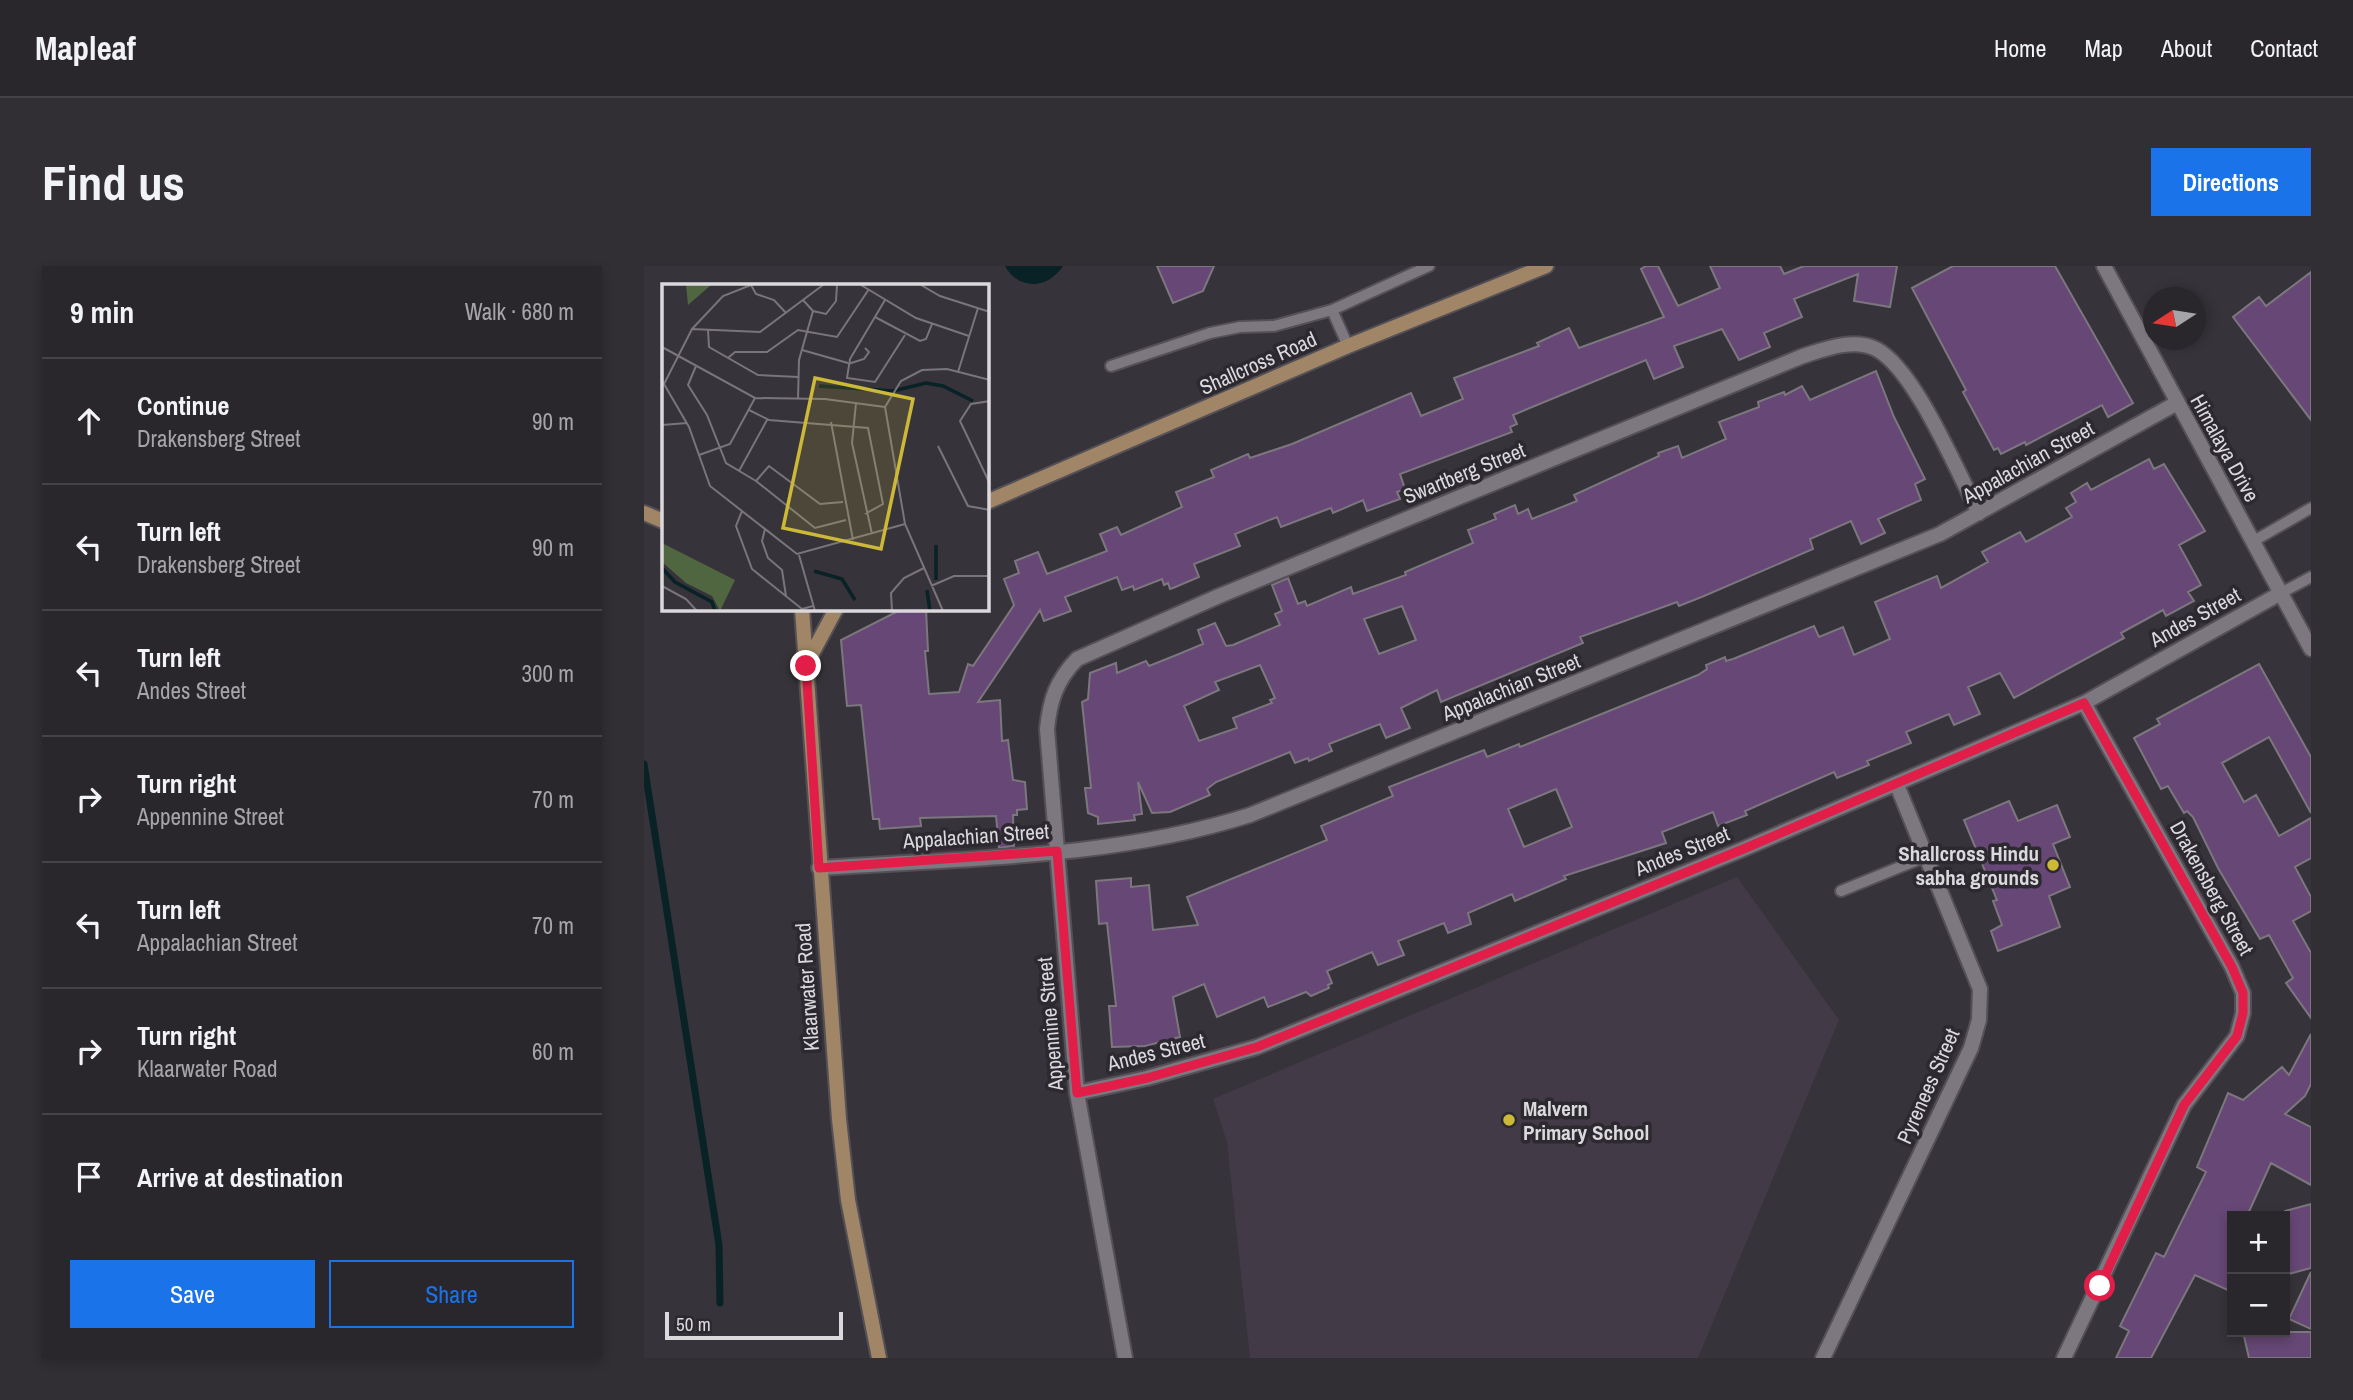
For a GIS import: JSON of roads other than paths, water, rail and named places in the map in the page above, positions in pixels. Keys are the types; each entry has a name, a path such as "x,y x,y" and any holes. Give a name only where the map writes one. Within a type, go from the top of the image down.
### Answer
{"street":[{"name":"Shallcross Road","path":"989,501 1348,346 1546,266"},
{"name":"Himalaya Drive","path":"2104,266 2311,649"},
{"name":"Swartberg Street","path":"1057,851 1047,729 1050,703 1060,677 1077,659 1219,596 1802,356 1834,346 1855,344 1875,349 1900,366 1979,513"},
{"name":"Appalachian Street","path":"819,868 1137,844 1198,832 1250,815 1940,534 2177,403"},
{"path":"644,513 662,521"},
{"name":"Andes Street","path":"1077,1093 1147,1078 1257,1047 1897,785 2084,703 2281,593"},
{"name":"Klaarwater Road","path":"802,611 819,868 845,1173 858,1259 879,1358"},
{"path":"806,666 819,636 835,611"},
{"name":"Drakensberg Street","path":"2064,1358 2184,1105 2237,1036 2243,1013 2243,993 2232,967 2084,703"},
{"name":"Pyrenees Street","path":"1822,1358 1971,1048 1979,1020 1980,989 1897,785"},
{"name":"Appennine Street","path":"1057,851 1077,1093 1125,1358"}],"lane":[{"path":"1111,366 1210,333 1240,327 1274,326 1332,310 1429,266"},
{"path":"1332,310 1348,346"},
{"path":"2252,542 2311,508"},
{"path":"2281,593 2311,577"},
{"path":"1841,891 1927,856"}],"water":[{"path":"1005,266 1063,266 1050,279 1034,284 1018,280"}],"waterway":[{"path":"644,764 719,1245 720,1303"}],"place":[{"name":"Shallcross Hindu sabha grounds","path":"2053,865"},
{"name":"Malvern Primary School","path":"1509,1120"}]}
